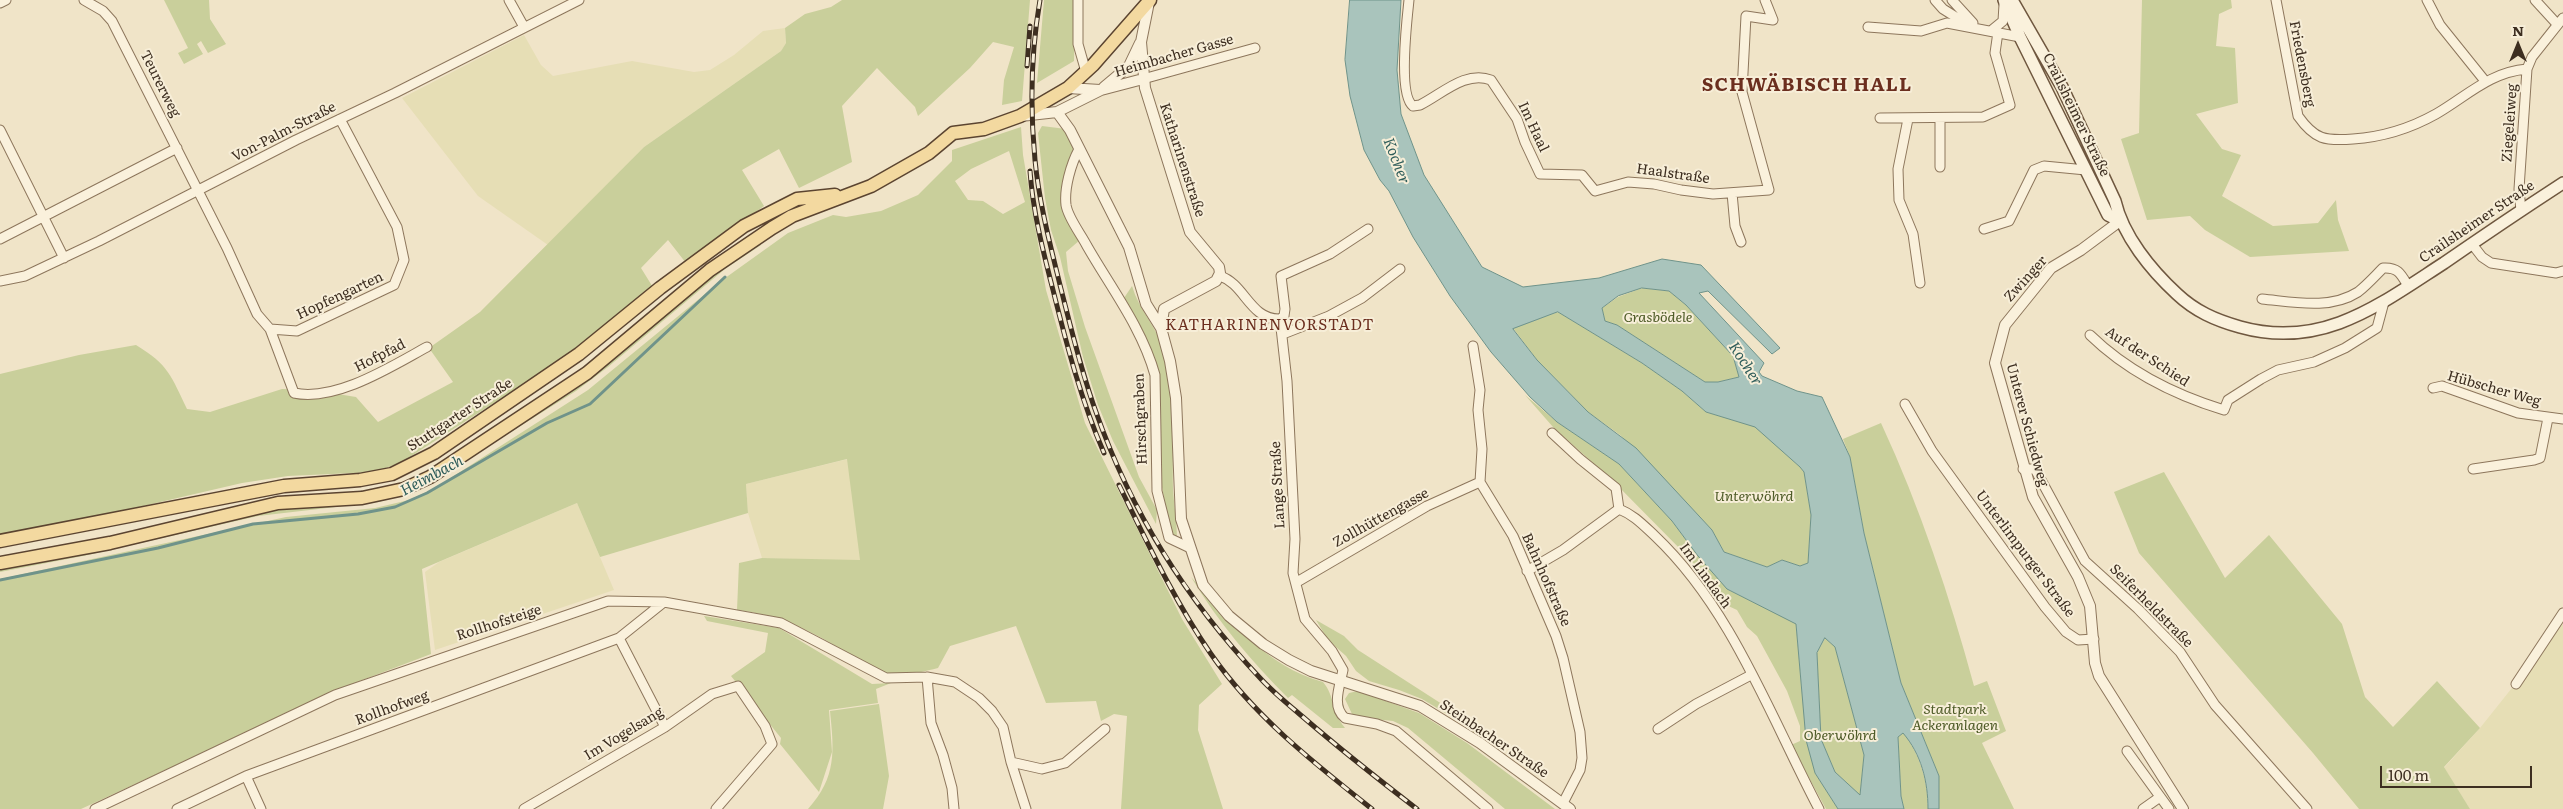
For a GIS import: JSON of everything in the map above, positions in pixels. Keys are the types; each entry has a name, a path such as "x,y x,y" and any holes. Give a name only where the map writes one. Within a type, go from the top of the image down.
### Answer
{"main road":[{"path":"0,563 110,543 278,504 362,498 404,489 450,466 587,373 710,270 772,228 792,216 852,194 918,161 953,133 984,129 1020,116 1068,88 1086,72 1149,0"},
{"path":"2007,0 2020,37"},
{"name":"Crailsheimer Straße","path":"2007,0 2040,46 2062,87 2116,201 2120,221 2166,284 2194,308 2225,322 2275,334 2300,334 2330,328 2384,302 2563,183"},
{"name":"Crailsheimer Straße","path":"2020,37 2040,46"},
{"name":"Crailsheimer Straße","path":"2020,37 2108,215 2120,221"},
{"name":"Stuttgarter Straße","path":"0,541 284,486 360,480 392,474 434,453 578,354 660,288 744,226 797,199 852,194"}],"street":[{"path":"0,3 6,0"},
{"name":"Teurerweg","path":"84,0 103,11 112,21 199,191"},
{"path":"509,0 524,26"},
{"name":"Von-Palm-Straße","path":"0,281 25,276 64,258 579,0"},
{"path":"1078,0 1078,44 1086,72"},
{"name":"Katharinenstraße","path":"1149,0 1141,42 1143,78 1190,232 1219,267 1220,276 1239,290 1259,313 1266,318 1280,319"},
{"name":"Im Haal","path":"1409,0 1404,49 1407,98 1413,106 1420,105 1473,77 1492,80 1517,119 1540,174 1582,175"},
{"name":"Haalstraße","path":"1582,175 1595,191 1620,184 1640,182 1694,193 1732,193 1769,190 1742,92 1746,16 1773,20 1765,0"},
{"path":"1935,0 1943,9 1973,26"},
{"path":"1952,0 1973,26"},
{"path":"1880,118 1940,119 1983,117 2010,105 1995,53 1995,31 2003,21 2007,0"},
{"name":"Friedensberg","path":"2276,0 2298,116 2308,130 2318,137 2328,140 2379,137 2408,128 2436,114 2485,81"},
{"path":"2427,0 2440,25 2485,81 2506,73 2527,69"},
{"path":"2535,0 2560,21"},
{"name":"Ziegeleiweg","path":"2521,211 2519,189 2527,69 2532,57 2560,21"},
{"path":"1868,26 1922,31 1947,23 1973,26 2020,37"},
{"name":"Katharinenstraße","path":"1101,90 1129,66 1141,42"},
{"name":"Heimbacher Gasse","path":"1058,112 1101,90 1255,48"},
{"name":"Heimbacher Gasse","path":"1068,88 1101,90"},
{"path":"1020,116 1058,112 1130,247 1146,304 1161,328 1170,361 1176,398 1181,518 1188,547 1203,585 1229,616 1263,644 1289,660 1341,680"},
{"name":"Hopfengarten","path":"270,329 297,331 394,286 404,260 397,227 340,119"},
{"path":"1908,119 1898,169 1899,200 1913,234 1920,283"},
{"path":"1940,119 1940,167"},
{"path":"0,130 64,258"},
{"path":"0,239 177,148"},
{"name":"Hirschgraben","path":"1079,149 1073,161 1066,206 1134,323 1150,357 1155,375 1157,492 1169,538 1188,547"},
{"path":"1984,229 2009,221 2034,170 2044,166 2086,170"},
{"path":"199,191 257,314 270,329"},
{"path":"1732,193 1735,226 1741,242"},
{"name":"Zwinger","path":"2005,325 2051,268 2081,250 2120,221"},
{"name":"Lange Straße","path":"1368,229 1330,254 1281,276 1285,309 1284,316 1280,319 1283,334 1295,538 1293,573 1297,582 1305,619 1332,651 1343,670 1338,696 1341,715 1351,720 1377,724 1396,731 1488,809"},
{"path":"2472,244 2482,257 2492,263 2556,273 2563,271"},
{"path":"2262,299 2327,304 2358,292 2383,268 2392,267 2400,272 2408,286"},
{"path":"1283,334 1330,316 1352,304 1400,269"},
{"path":"1146,304 1164,309 1216,281 1220,276"},
{"name":"Auf der Schied","path":"2090,335 2101,346 2175,394 2224,410 2228,400 2261,379 2278,370 2314,362 2345,348 2377,328 2384,302"},
{"path":"1161,328 1164,309"},
{"name":"Unterer Schiedweg","path":"2005,325 1995,362 2023,469 2033,497 2085,591 2090,606 2094,639"},
{"name":"Hofpfad","path":"270,329 294,394 307,396 361,383 427,347"},
{"path":"1473,346 1480,390 1478,410 1482,449 1480,482"},
{"name":"Hübscher Weg","path":"2434,388 2442,386 2518,413 2563,419"},
{"name":"Unterlimpurger Straße","path":"1905,404 1932,451 2066,632 2078,640 2094,639"},
{"name":"Hübscher Weg","path":"2473,469 2540,458 2548,418"},
{"path":"1528,571 1563,550 1619,509 1616,488 1552,433"},
{"name":"Seiferheldstraße","path":"2023,469 2035,469 2086,561 2138,609 2180,652 2215,705 2307,809"},
{"name":"Zollhüttengasse","path":"1297,582 1427,506 1480,482"},
{"name":"Bahnhofstraße","path":"1480,482 1513,536 1563,658 1580,732 1582,758 1580,770 1567,806"},
{"name":"Im Lindach","path":"1619,509 1632,514 1683,565 1739,649 1819,809"},
{"name":"Rollhofsteige","path":"95,809 335,695 608,601 664,602 781,623 886,678 927,677 955,682 968,689 992,711 1003,727 1011,762 1026,809"},
{"name":"Rollhofweg","path":"177,809 246,776 619,638 664,602"},
{"path":"2516,684 2563,613"},
{"path":"619,638 665,727"},
{"path":"2094,639 2095,663 2099,676 2183,809"},
{"path":"1658,729 1696,704 1751,675"},
{"path":"927,677 931,723 943,755 952,788 954,809"},
{"name":"Steinbacher Straße","path":"1341,680 1420,706 1480,743 1567,806"},
{"name":"Im Vogelsang","path":"524,809 665,727 712,694 738,686 765,726 772,744 716,809"},
{"path":"1011,762 1042,769 1065,763 1105,729"},
{"path":"2127,751 2170,809"},
{"path":"246,776 260,809"},
{"path":"2143,809 2160,797"}],"shaded area":[{"path":"785,28 786,43 781,51 644,147 548,245 478,196 402,98 524,35 541,65 553,76 632,61 694,72 710,70 734,55 763,31"},
{"path":"848,459 861,561 762,558 748,513 746,484"},
{"path":"577,503 614,590 435,650 425,572 439,562"},
{"path":"2563,624 2563,809 2470,809 2444,768 2480,728"}],"green space":[{"path":"164,0 209,0 210,19 226,44 208,53 201,41 197,44 203,54 184,64 178,53 188,48"},
{"path":"842,0 1030,0 1022,101 1002,105 1004,80 1014,47 993,42 970,68 918,116 915,107 877,68 842,106 852,162 799,188 779,149 742,170 764,206 686,263 668,240 641,268 654,289 572,353 402,462 375,472 288,476 242,483 40,530 0,535 0,374 79,355 136,345 156,359 168,372 187,409 210,412 282,389 313,390 356,397 378,422 453,382 429,348 480,312 644,147 781,51 786,43 785,28 805,14 831,7"},
{"path":"1044,0 1075,0 1074,61 1037,83"},
{"path":"2142,0 2231,0 2232,8 2219,14 2216,46 2235,48 2238,103 2196,114 2222,149 2241,155 2222,196 2273,226 2318,223 2336,200 2338,220 2349,251 2250,257 2205,230 2190,216 2147,220 2121,139 2139,133"},
{"path":"1042,126 1066,129 1075,148 1064,192 1080,240 1066,252 1068,271 1085,327 1139,477 1157,510 1156,524 1113,441 1098,405 1083,357 1060,257 1051,230 1045,198 1038,133"},
{"path":"1021,127 1023,155 1046,290 1085,423 1182,619 1222,684 1199,705 1198,730 1223,809 1121,809 1127,716 1114,714 1101,721 1096,701 1046,703 1016,626 950,646 938,668 915,673 892,674 872,669 828,642 779,619 737,610 739,563 762,558 860,560 847,459 746,484 748,513 600,557 577,503 422,569 431,654 352,684 81,809 0,809 0,579 286,517 375,508 409,500 435,488 588,390 721,281 788,233 833,215 846,217 881,211 918,195 952,161 952,150","holes":["1009,151 1025,202 1003,214 983,201 968,200 955,181 971,169"]},
{"path":"759,242 761,245 725,269 608,367 576,391 425,486 379,502 258,516 88,555 0,572 0,568 257,511 355,503 448,470 723,266"},
{"path":"1132,286 1139,303 1161,342 1168,368 1173,420 1173,489 1177,539 1171,537 1158,465 1160,388 1158,372 1151,349 1124,298"},
{"name":"Grasbödele","path":"1642,288 1669,291 1686,305 1733,356 1739,377 1718,382 1705,382 1617,325 1605,321 1602,308 1618,297"},
{"name":"Unterwöhrd","path":"1558,312 1642,363 1682,391 1706,412 1755,426 1800,467 1804,472 1811,515 1808,563 1800,566 1782,560 1767,567 1724,552 1712,530 1620,435 1588,412 1537,360 1513,328"},
{"path":"1525,395 1557,422 1619,464 1672,521 1695,552 1688,557 1613,481 1553,427"},
{"name":"Stadtpark Ackeranlagen","path":"1881,423 1909,487 1933,553 1955,619 1974,686 1987,681 2006,731 1982,743 2014,809 1939,809 1939,776 1901,683 1864,533 1850,457 1843,439"},
{"path":"2164,472 2225,578 2269,535 2342,624 2365,697 2393,727 2437,681 2480,728 2444,767 2470,809 2359,809 2313,753 2139,553 2114,492"},
{"path":"1698,556 1731,591 1796,623 1802,691 1815,773 1838,809 1826,809 1791,745 1800,741 1800,726 1787,691 1757,636 1747,627 1737,610 1722,603 1691,561"},
{"path":"1191,577 1234,624 1266,653 1303,675 1323,682 1330,693 1337,716 1345,728 1333,728 1292,695 1288,698 1236,640 1212,610"},
{"path":"704,616 779,628 872,684 891,683 876,689 878,703 829,710 832,752 819,792 780,744 781,738 731,676 765,652 768,633 707,621"},
{"path":"1316,620 1344,636 1358,650 1473,724 1476,734 1462,723 1422,699 1369,681 1356,671 1346,656 1328,640"},
{"name":"Oberwöhrd","path":"1825,638 1835,647 1864,755 1860,796 1835,772 1821,739 1817,653"},
{"path":"1358,691 1419,713 1467,743 1555,809 1505,809 1408,728 1393,721 1364,718 1352,714 1345,699 1349,693"},
{"path":"879,704 889,776 883,809 808,809 824,786 829,774 832,751 830,711"},
{"path":"1903,732 1914,750 1925,778 1928,809 1904,809 1901,796 1898,737"}],"water":[{"name":"Kocher","path":"1350,0 1401,0 1397,70 1401,114 1424,175 1482,267 1523,287 1599,278 1662,259 1701,265 1780,348 1772,354 1708,291 1699,293 1764,363 1759,372 1762,376 1797,391 1822,397 1850,457 1864,533 1901,683 1939,776 1939,809 1928,809 1927,788 1922,768 1919,759 1903,733 1898,737 1901,796 1904,809 1838,809 1815,773 1806,740 1796,624 1727,589 1698,556 1672,521 1619,464 1557,422 1530,397 1491,352 1450,296 1413,237 1389,191 1380,180 1364,150 1350,96 1345,60","holes":["1642,288 1669,291 1686,305 1733,356 1739,377 1718,382 1705,382 1617,325 1605,321 1602,308 1618,296","1558,312 1642,363 1682,391 1706,412 1755,427 1804,472 1811,515 1808,563 1800,566 1782,560 1767,567 1724,552 1712,530 1636,448 1588,412 1537,360 1513,329","1825,638 1835,647 1864,755 1860,795 1835,772 1821,739 1817,653"]}],"waterway":[{"name":"Heimbach","path":"0,580 158,548 253,524 358,514 395,507 427,493 547,423 590,404 725,277"}],"railway":[{"path":"1040,0 1033,60 1032,100 1033,140 1039,191 1056,270 1086,381 1110,449 1126,485 1186,587 1235,650 1261,679 1345,752 1417,809"},
{"path":"1027,66 1030,26"},
{"path":"1030,171 1039,231 1064,332 1081,393 1104,453"},
{"path":"1119,485 1173,593 1211,654 1228,677 1286,738 1372,809"}],"district":[{"name":"SCHWÄBISCH HALL","path":"1807,85"},
{"name":"KATHARINENVORSTADT","path":"1270,326"}]}
